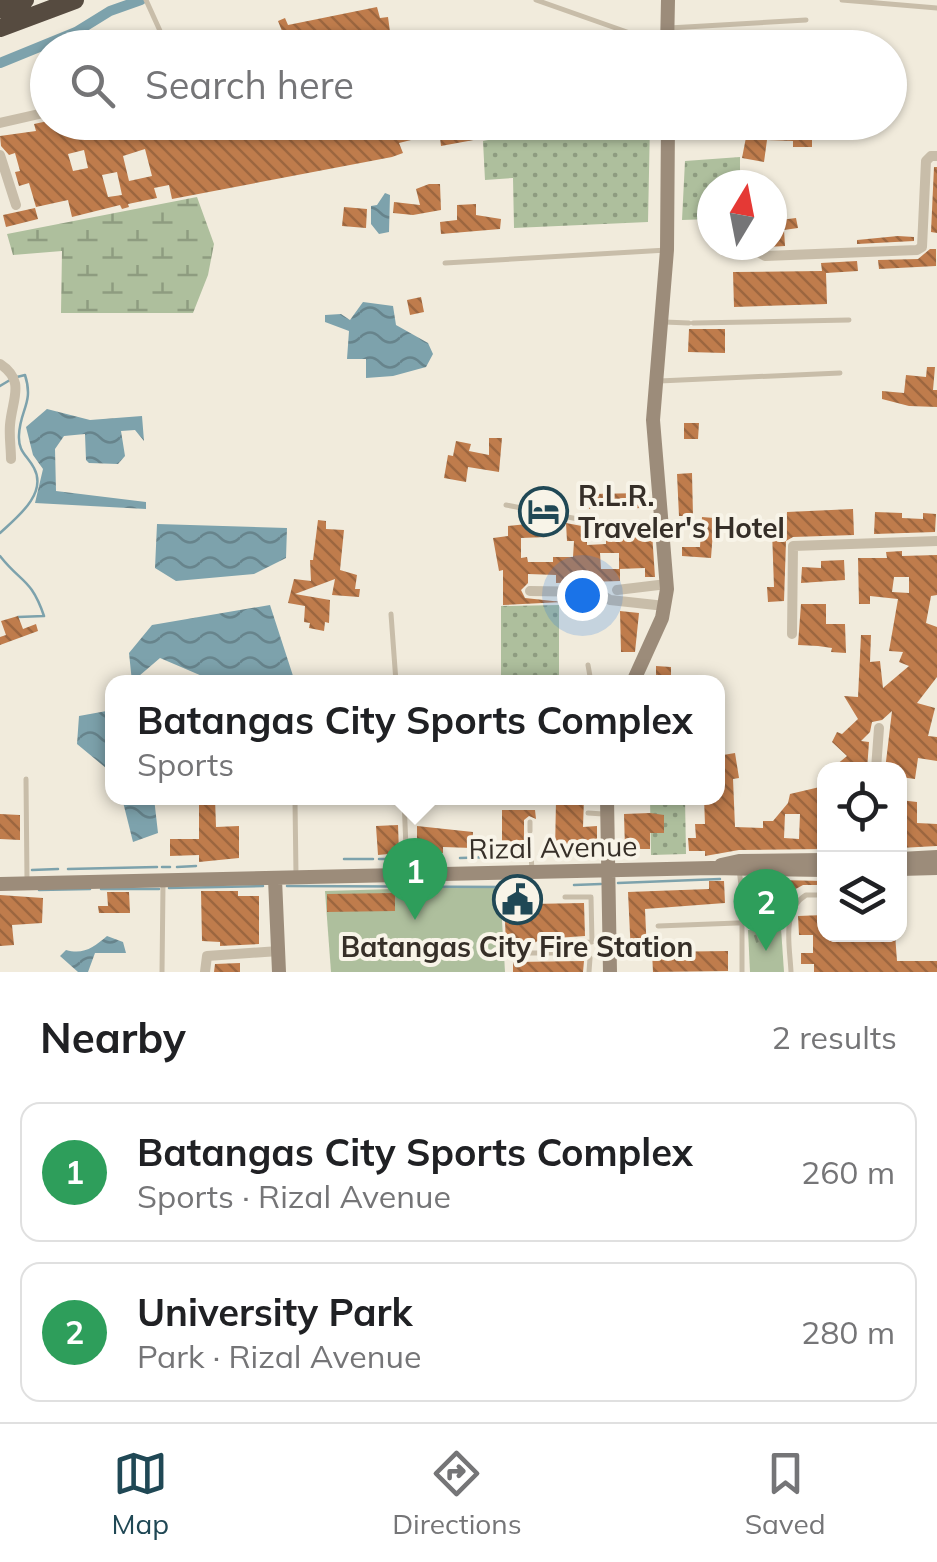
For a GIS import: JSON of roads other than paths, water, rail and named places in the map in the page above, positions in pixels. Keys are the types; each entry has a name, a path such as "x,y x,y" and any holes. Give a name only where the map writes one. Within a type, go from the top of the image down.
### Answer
{"highway":[{"path":"0,10 25,0"},
{"path":"0,28 75,0"}],"main road":[{"path":"667,30 668,0"},
{"path":"636,675 665,606 668,584 653,420 667,250 668,140"},
{"path":"606,805 610,972"},
{"path":"907,858 937,858"},
{"name":"Rizal Avenue","path":"0,884 712,868 817,860"},
{"name":"Rizal Avenue","path":"739,866 817,870"},
{"path":"907,869 937,868"},
{"path":"275,879 279,972"}],"street":[{"path":"0,122 30,116"},
{"path":"0,154 16,205"},
{"path":"922,247 926,161 937,156"},
{"path":"787,255 937,247"},
{"path":"0,364 17,384 10,427 12,459"},
{"path":"792,634 794,546 937,542"},
{"path":"617,590 668,584"},
{"path":"530,591 597,592 610,600 665,606"},
{"path":"877,762 879,728"},
{"path":"205,972 207,956 278,951"}],"lane":[{"path":"146,0 159,30"},
{"path":"536,0 621,30"},
{"path":"842,0 937,8"},
{"path":"729,30 806,20"},
{"path":"445,263 667,250"},
{"path":"661,322 848,320"},
{"path":"656,381 840,373"},
{"path":"506,506 619,526 662,527"},
{"path":"391,614 395,675"},
{"path":"588,665 590,675"},
{"path":"26,779 27,884"},
{"path":"295,805 296,878"},
{"path":"404,805 408,876"},
{"path":"588,813 606,814"},
{"path":"530,822 532,873"},
{"path":"739,866 742,893"},
{"path":"162,972 163,882"},
{"path":"791,972 793,908 800,899 817,895"},
{"path":"541,945 592,942 592,897 564,897"},
{"path":"741,906 742,972"},
{"path":"658,926 790,921"},
{"path":"512,953 585,953 590,958 589,972"}],"water":[{"path":"385,193 390,195 389,232 379,234 371,224 371,206 377,205"},
{"path":"363,302 393,306 396,325 428,343 433,354 426,367 366,378 366,359 347,359 349,331 325,322 325,315 341,314 350,320"},
{"path":"47,409 90,420 142,416 144,441 135,430 121,431 125,456 118,464 89,463 85,434 64,436 55,449 56,491 146,502 146,509 35,503 43,469 33,455 26,427"},
{"path":"157,524 287,528 286,558 254,574 176,581 155,568"},
{"path":"270,605 293,675 200,675 160,658 140,675 131,675 129,653 152,625"},
{"path":"105,711 105,767 77,744 79,716"},
{"path":"124,805 155,805 158,833 133,842"},
{"path":"107,936 123,942 126,953 95,953 88,972 78,972 60,956 66,950 88,949"}],"waterway":[{"path":"79,30 110,11 141,0"},
{"path":"0,63 30,51"},
{"path":"0,533 28,505 37,487 34,468 19,441 28,393 25,375 17,377"},
{"path":"0,386 10,380"},
{"path":"0,556 30,587 44,616 18,617"},
{"path":"539,855 555,855"},
{"path":"460,858 527,856"},
{"path":"344,859 373,859"},
{"path":"379,859 432,859"},
{"path":"177,867 196,866"},
{"path":"68,869 157,867"},
{"path":"162,867 170,867"},
{"path":"32,870 58,869"},
{"path":"618,883 720,879"},
{"path":"574,885 601,884"},
{"path":"169,888 263,886"},
{"path":"287,886 507,887"},
{"path":"39,890 90,889"},
{"path":"101,889 159,889"}],"place":[{"name":"R.L.R. Traveler's Hotel","path":"543,511"},
{"name":"Batangas City Fire Station","path":"517,899"},
{"name":"Batangas City Sports Complex","path":"415,920"},
{"name":"University Park","path":"766,951"}]}
